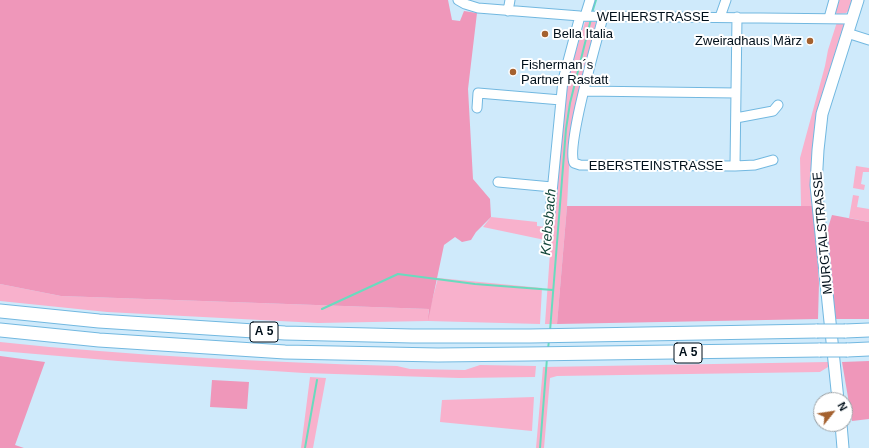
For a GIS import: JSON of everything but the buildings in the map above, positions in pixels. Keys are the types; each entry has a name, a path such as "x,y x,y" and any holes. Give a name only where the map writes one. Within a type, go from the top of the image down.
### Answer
{"highway":[{"name":"A 5","path":"0,311 99,321 285,333 412,336 530,336 869,330"},
{"name":"A 5","path":"0,330 122,342 285,352 557,354 869,349"}],"main road":[{"name":"MURGTALSTRASSE","path":"837,392 816,185 822,114 858,0"},
{"path":"842,432 843,448"}],"street":[{"name":"WEIHERSTRASSE","path":"458,0 478,8 590,16 827,20 851,19"},
{"path":"508,11 510,0"},
{"path":"590,0 584,91 736,93"},
{"path":"720,17 726,0"},
{"path":"827,20 834,0"},
{"path":"549,223 561,100 566,67 590,16"},
{"path":"735,166 737,18"},
{"path":"847,33 869,40"},
{"name":"EBERSTEINSTRASSE","path":"584,91 576,122 574,140 572,160 576,165 735,166 773,160"},
{"path":"477,108 478,93 561,100"},
{"path":"736,118 773,111 778,105"},
{"path":"498,182 552,187"}],"shaded area":[{"path":"0,0 448,0 452,20 460,21 464,11 477,13 468,89 473,179 490,199 491,217 476,232 471,240 462,242 455,237 444,245 428,321 429,309 61,296 0,284"},
{"path":"837,0 854,0 851,9 846,13 837,14 835,12"},
{"path":"585,22 596,22 571,129 567,206 557,324 545,324 552,224 565,100 571,67"},
{"path":"837,22 844,24 845,26 833,68 814,206 801,206 800,158 828,50"},
{"path":"856,166 869,168 869,172 863,172 861,184 865,185 864,190 853,188"},
{"path":"853,195 859,196 857,207 869,209 869,222 849,218"},
{"path":"567,206 814,206 819,283 818,319 557,324"},
{"path":"832,215 869,222 869,319 835,319 827,231"},
{"path":"491,217 537,222 537,226 546,227 545,240 483,227"},
{"path":"438,278 542,288 540,324 428,321 318,323 107,312 0,301 0,284 61,296 429,309 428,316"},
{"path":"0,342 149,355 298,363 397,366 410,369 465,370 480,365 536,366 535,377 459,378 304,373 118,361 0,351"},
{"path":"0,356 45,362 15,445 24,448 0,448"},
{"path":"869,361 869,419 853,421 853,392 847,392 842,362"},
{"path":"828,362 828,367 820,372 557,376 550,378 544,448 536,448 543,367"},
{"path":"310,377 326,378 313,448 301,448"},
{"path":"212,380 249,382 247,409 210,407"},
{"path":"534,397 532,431 440,422 442,400"}],"waterway":[{"name":"Krebsbach","path":"592,13 596,0"},
{"name":"Krebsbach","path":"550,331 566,129 570,103 591,19"},
{"path":"322,309 398,274 475,284 553,290"},
{"name":"Krebsbach","path":"548,349 549,340"},
{"name":"Krebsbach","path":"540,448 547,358"},
{"path":"305,448 317,380"}],"place":[{"name":"Bella Italia","path":"545,34"},
{"name":"Zweiradhaus März","path":"810,41"},
{"name":"Fisherman´s Partner Rastatt","path":"513,72"}]}
